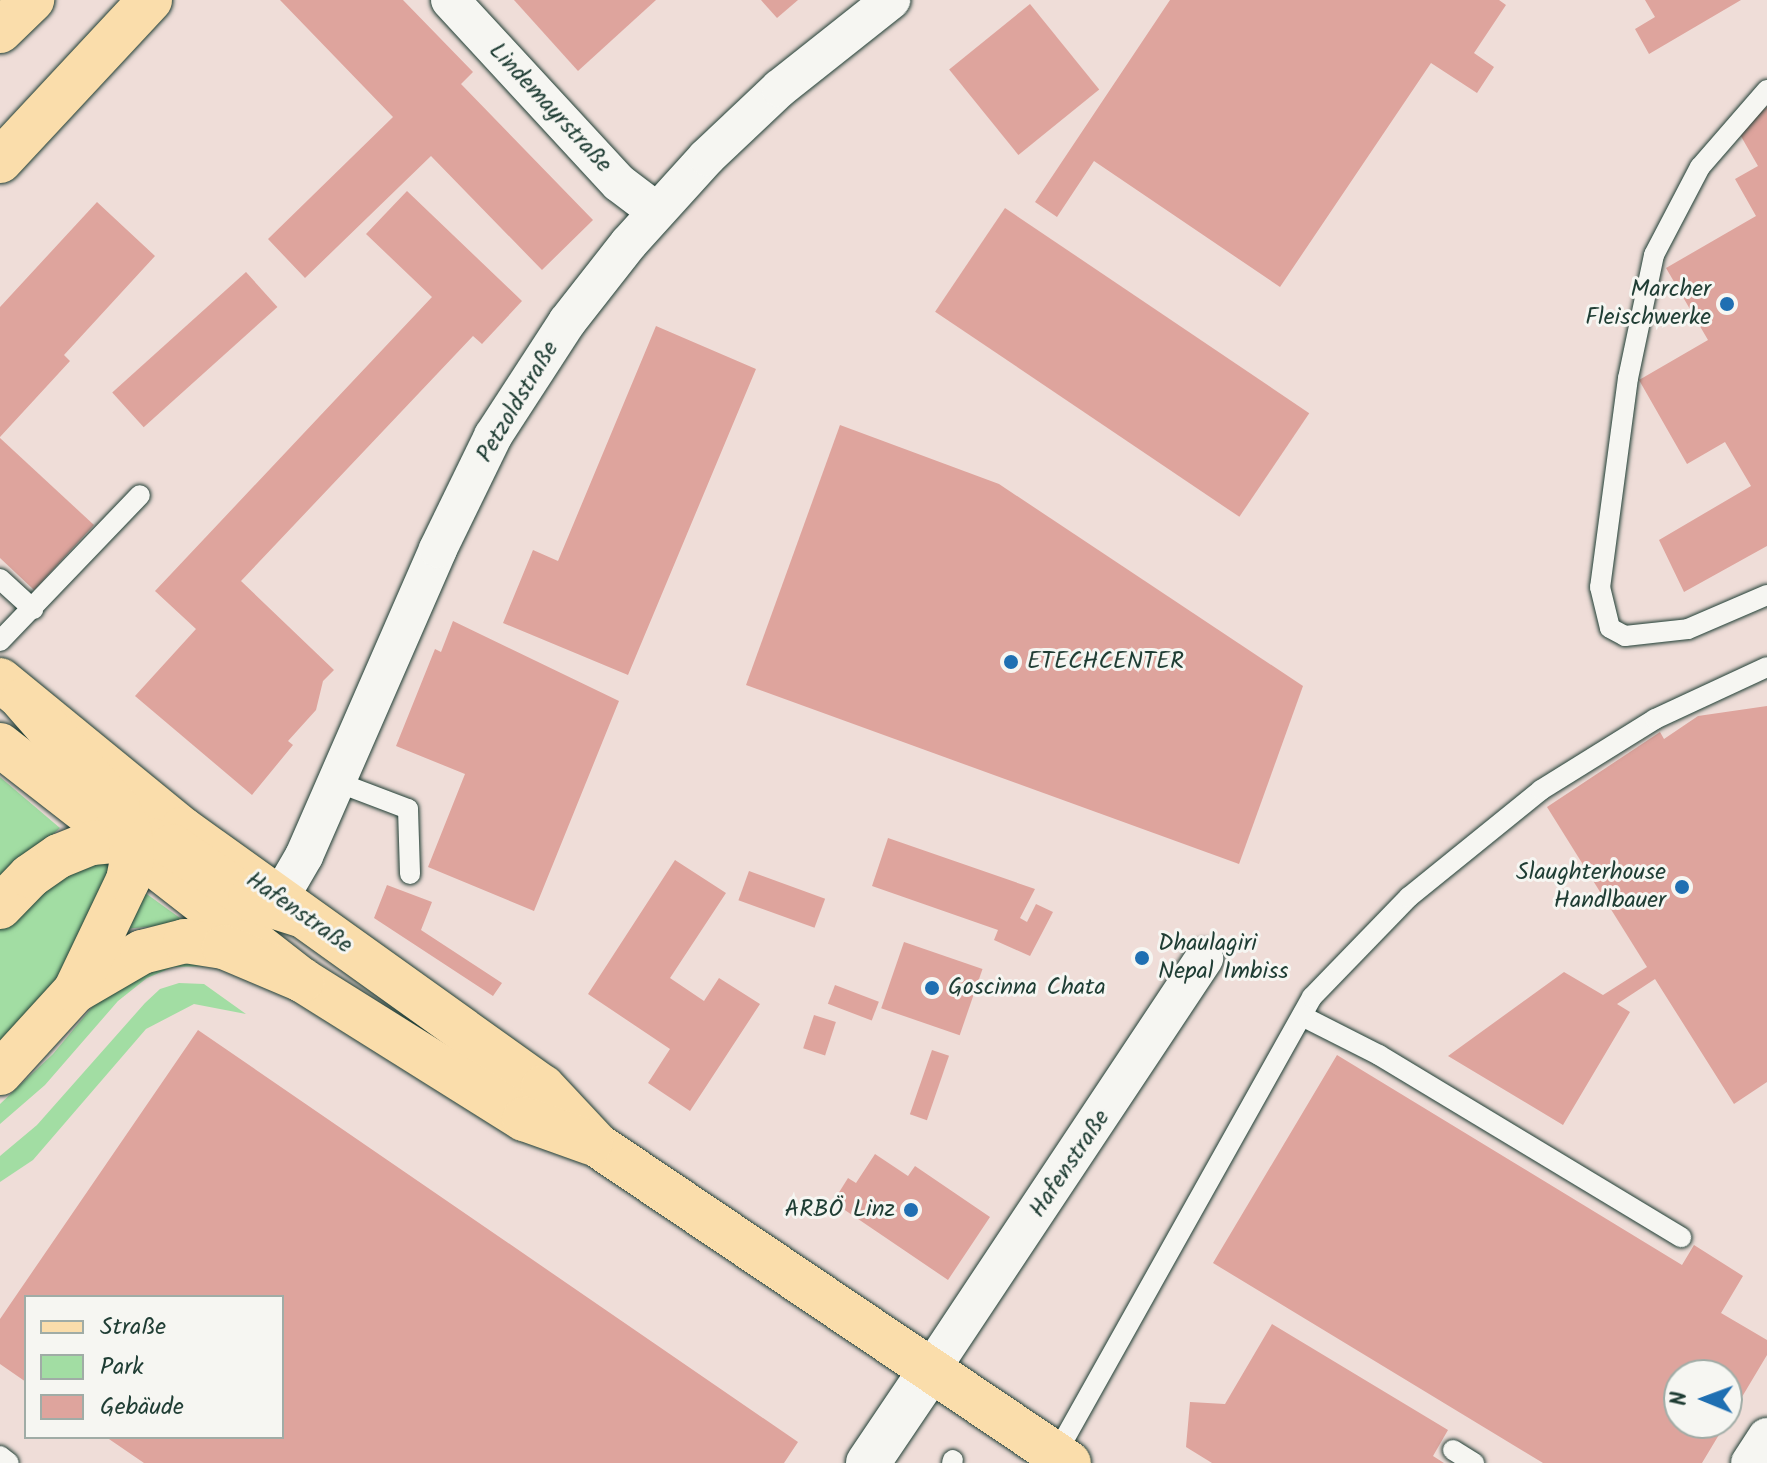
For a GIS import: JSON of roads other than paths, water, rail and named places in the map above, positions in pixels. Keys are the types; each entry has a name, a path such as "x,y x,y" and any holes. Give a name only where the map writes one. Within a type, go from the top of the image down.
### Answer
{"main road":[{"path":"0,31 32,0"},
{"path":"0,161 150,0"},
{"path":"12,690 104,790 126,843 128,880 75,991"},
{"name":"Hafenstraße","path":"12,690 182,829 543,1087 597,1145 946,1377"},
{"name":"Hafenstraße","path":"0,745 302,980 524,1119 597,1145"},
{"path":"0,907 30,876 59,856 126,843 164,842 250,899 289,907"},
{"path":"0,1073 75,991 134,956 185,941 224,947 302,980"},
{"path":"868,1463 946,1377 1063,1458"}],"street":[{"name":"Lindemayrstraße","path":"450,0 619,183 656,211"},
{"name":"Petzoldstraße","path":"289,907 304,856 438,549 493,436 567,322 656,211 780,88 891,0"},
{"name":"Hafenstraße","path":"946,1377 1204,958"},
{"path":"1750,1463 1767,1437"}],"lane":[{"path":"1767,90 1700,167 1654,255 1628,378 1600,587 1610,628 1625,636 1688,629 1767,595"},
{"path":"0,641 140,495"},
{"path":"0,579 33,609"},
{"path":"1063,1458 1312,997 1409,897 1541,790 1655,719 1767,667"},
{"path":"337,782 408,809 410,874"},
{"path":"1302,1016 1379,1055 1681,1237"},
{"path":"1453,1450 1474,1463"},
{"path":"0,1456 9,1463"}],"place":[{"name":"Marcher Fleischwerke","path":"1727,304"},
{"name":"ETECHCENTER","path":"1011,662"},
{"name":"Slaughterhouse Handlbauer","path":"1682,887"},
{"name":"Dhaulagiri Nepal Imbiss","path":"1142,958"},
{"name":"Goscinna Chata","path":"932,988"},
{"name":"ARBÖ Linz","path":"911,1210"}]}
